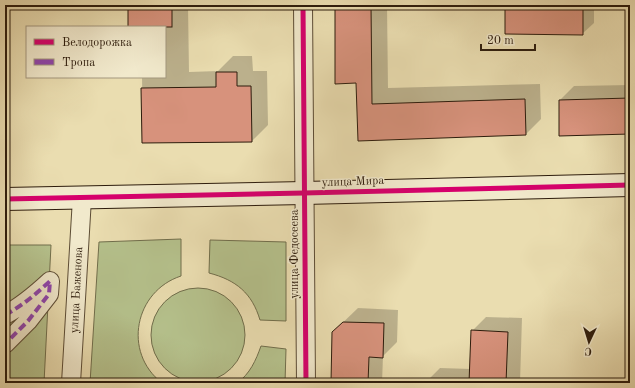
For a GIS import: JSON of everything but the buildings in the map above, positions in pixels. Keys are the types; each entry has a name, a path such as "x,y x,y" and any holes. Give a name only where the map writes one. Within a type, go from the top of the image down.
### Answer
{"street":[{"name":"улица Федосеева","path":"303,5 306,383"},
{"name":"улица Мира","path":"5,199 630,185"},
{"name":"улица Баженова","path":"71,383 82,198"},
{"path":"5,315 35,295 50,281 49,294 28,321 5,344"}],"green space":[{"path":"181,239 181,276 165,284 153,295 144,308 139,324 138,339 142,355 149,370 162,383 90,383 99,242"},
{"path":"210,240 286,242 286,321 260,320 252,302 242,289 219,276 209,273"},
{"path":"5,245 51,245 44,383 5,383"},
{"path":"198,288 216,291 231,302 242,317 245,335 242,353 231,368 216,379 198,382 180,379 165,368 154,353 151,335 154,317 165,302 180,291"},
{"path":"261,346 286,349 285,383 237,383 249,371"}],"marked path":[{"path":"5,315 29,300 50,281 49,294 28,321 5,344"}],"cycle path":[{"path":"303,5 306,383"},
{"path":"5,199 630,185"}]}
